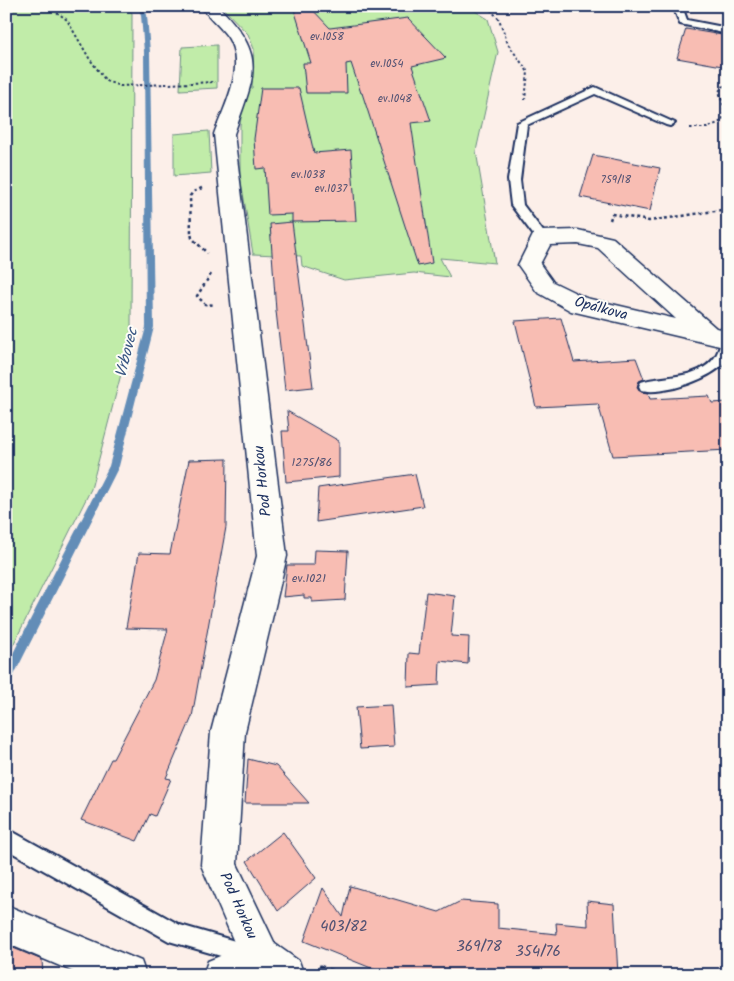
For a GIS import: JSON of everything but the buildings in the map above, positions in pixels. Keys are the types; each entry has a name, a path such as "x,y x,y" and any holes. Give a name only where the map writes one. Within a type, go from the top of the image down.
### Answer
{"street":[{"name":"Pod Horkou","path":"209,6 234,34 242,50 244,70 224,134 272,556 228,732 219,865 273,966 222,975"},
{"path":"542,238 578,237 605,243 722,339"},
{"name":"Opálkova","path":"542,238 529,265 545,287 579,305 722,339"},
{"path":"6,924 127,975"}],"lane":[{"path":"677,6 682,22 728,31"},
{"path":"542,238 517,205 514,180 522,123 595,90 670,123"},
{"path":"646,386 675,383 698,374 718,363 722,339"},
{"path":"6,838 176,934 273,966"}],"path":[{"path":"49,6 67,20 89,58 106,81 120,86 156,83 241,82"},
{"path":"487,6 499,19 508,44 528,72 522,123"},
{"path":"689,128 706,129 718,125 723,119 726,113 719,91 728,81"},
{"path":"605,243 612,214 649,221 728,209"},
{"path":"310,963 343,975"}],"green space":[{"path":"6,6 127,6 132,13 131,336 91,489 6,659"},
{"path":"221,6 467,6 488,19 498,52 476,151 495,263 440,258 450,277 414,273 344,280 302,266 301,256 253,254 240,175 240,126 244,90 252,88 254,49 248,34"},
{"path":"217,45 217,88 180,90 182,47"},
{"path":"209,131 211,173 174,176 174,134"}],"waterway":[{"name":"Vrbovec","path":"6,679 114,466 150,327 147,52 144,15 141,6"}]}
